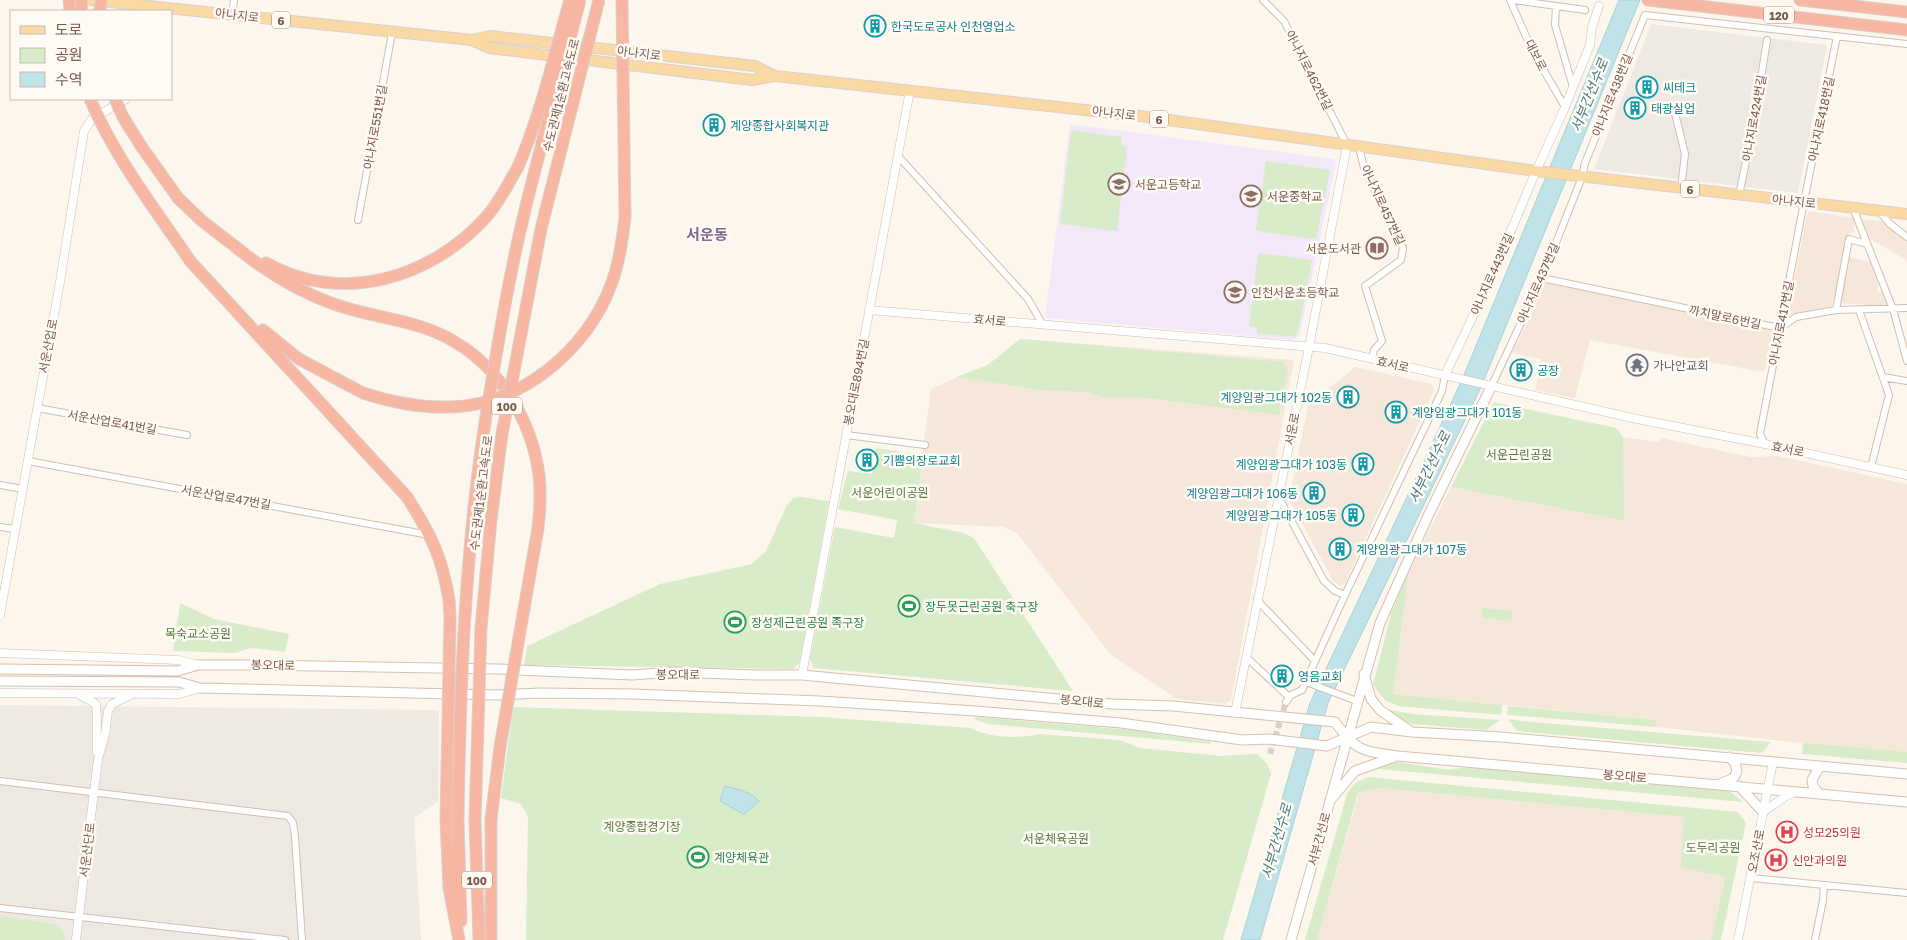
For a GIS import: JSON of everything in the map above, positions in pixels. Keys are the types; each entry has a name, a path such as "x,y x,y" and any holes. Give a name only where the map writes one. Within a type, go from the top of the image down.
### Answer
{"highway":[{"path":"232,244 274,268 302,278 333,284 361,283 387,279 415,269 443,254 468,235 488,215 502,196 518,167 541,104 570,0"},
{"name":"수도권제1순환고속도로","path":"460,940 452,820 464,628 474,517 486,418 524,215 580,0"},
{"name":"수도권제1순환고속도로","path":"479,940 476,820 477,705 481,628 491,520 502,434 541,229 599,0"},
{"path":"191,262 267,334 299,359 363,393 389,401 418,406 451,407 482,403 514,390 544,373 575,346 598,314 611,285 620,251 625,218 622,0"},
{"name":"120","path":"1649,0 1907,30"},
{"name":"120","path":"1800,0 1907,12"},
{"path":"90,100 101,125 124,165 191,262 407,498 437,549 445,574 450,617 452,820"},
{"path":"115,100 123,117 141,146 178,198 202,222 259,267 315,297 342,307 408,322 455,341 479,359 500,380 529,433 539,475 541,502 500,747 491,819 491,940"}],"main road":[{"name":"아나지로","path":"92,0 146,8 232,14 392,33 472,40 489,48 752,80 775,76 1140,116 1538,172"},
{"name":"6","path":"1538,172 1579,177"},
{"name":"아나지로","path":"1579,177 1907,214"},
{"name":"서부간선로","path":"1291,940 1364,674 1386,605 1487,386"},
{"name":"봉오대로","path":"0,668 178,671 198,665 445,668 632,675 673,672 755,675 802,674 1112,704 1173,706 1234,714 1335,722 1347,738 1364,751 1398,756 1907,802"},
{"path":"445,668 456,675 456,681 452,689 445,694"},
{"path":"1364,674 1371,699 1380,710 1412,732"},
{"name":"봉오대로","path":"0,681 180,682 200,688 445,694 633,694 820,701 976,710 1120,723 1242,740 1268,739 1327,746 1371,727 1907,774"},
{"path":"1329,802 1355,771 1398,756"},
{"path":"1720,784 1734,778 1736,775 1737,767 1729,757"},
{"path":"1819,794 1813,786 1812,780 1820,766"},
{"path":"1739,786 1763,812"}],"street":[{"path":"232,14 234,0"},
{"name":"아나지로462번길","path":"1264,0 1284,21 1347,145"},
{"path":"1512,0 1585,10"},
{"name":"대보로","path":"1512,0 1532,50 1565,107"},
{"name":"대보로","path":"1556,6 1555,26 1573,87"},
{"path":"1538,172 1590,45 1592,27 1599,6"},
{"name":"아나지로438번길","path":"1579,177 1645,15 1837,36"},
{"name":"아나지로551번길","path":"358,220 392,33"},
{"path":"1837,36 1907,44"},
{"name":"아나지로418번길","path":"1804,202 1837,36"},
{"name":"아나지로424번길","path":"1739,195 1753,129 1767,40"},
{"name":"봉오대로894번길","path":"802,674 910,90"},
{"name":"서운산업로","path":"0,615 60,282 84,131 92,119 124,100"},
{"path":"1674,109 1685,154 1681,188"},
{"name":"서운로","path":"1234,714 1347,145"},
{"name":"아나지로457번길","path":"1359,146 1364,168 1403,248 1401,260 1365,286 1382,341 1374,350 1372,359"},
{"path":"898,156 1028,299 1043,325"},
{"name":"아나지로443번길","path":"1445,375 1493,274 1538,172"},
{"name":"아나지로437번길","path":"1487,386 1542,278 1579,177"},
{"name":"아나지로417번길","path":"1765,444 1760,434 1804,202"},
{"path":"1853,208 1893,309 1907,361"},
{"path":"1878,210 1890,224 1907,237"},
{"path":"1836,310 1849,239 1867,244"},
{"name":"까치말로6번길","path":"1542,278 1780,328"},
{"path":"1780,328 1796,317 1836,310 1907,308"},
{"name":"효서로","path":"869,310 1325,348 1637,419 1765,444 1907,475"},
{"path":"1859,310 1889,394 1871,467"},
{"path":"1246,657 1288,700 1291,695 1302,690 1308,683 1315,661 1345,595 1442,391 1445,375"},
{"path":"1883,377 1907,381"},
{"name":"서운산업로41번길","path":"37,408 187,435"},
{"path":"846,435 924,445"},
{"name":"서운산업로47번길","path":"28,461 424,534"},
{"path":"0,485 23,489"},
{"path":"1278,496 1324,581 1335,591 1345,595"},
{"path":"0,527 16,529"},
{"path":"1257,600 1315,661"},
{"path":"0,653 178,660 198,665"},
{"path":"1308,683 1335,694 1357,700"},
{"path":"0,693 180,694 200,688"},
{"name":"서운산단로","path":"77,694 96,704 98,717 96,735 98,759"},
{"name":"서운산단로","path":"76,940 98,759 105,735 108,711 112,704 133,694"},
{"name":"오조산로","path":"1738,940 1773,762"},
{"path":"0,781 94,794 288,816 293,823 295,837 302,940"},
{"path":"1763,812 1795,792"},
{"path":"1751,878 1907,893"},
{"path":"1815,940 1824,885"},
{"path":"0,908 285,940"}],"shaded area":[{"path":"1651,24 1827,45 1798,193 1594,169"},
{"path":"1070,124 1334,159 1336,163 1300,334 1295,340 1045,318"},
{"path":"1808,211 1854,218 1854,232 1849,233 1832,306 1787,315"},
{"path":"1860,219 1883,221 1907,240 1907,262 1870,239"},
{"path":"1847,257 1873,262 1878,278 1877,291 1886,295 1887,306 1838,303"},
{"path":"1545,283 1775,330 1764,372 1590,340 1575,398 1535,390 1541,359 1512,353"},
{"path":"1020,339 1294,360 1231,700 1225,704 1177,699 1111,655 1017,533 1004,527 913,523 931,389 988,365"},
{"path":"1355,367 1432,384 1434,390 1345,583 1340,586 1332,579 1289,499 1308,406"},
{"path":"1623,437 1657,442 1662,438 1750,457 1778,456 1907,484 1907,755 1656,727 1656,720 1392,694 1409,570 1451,487 1623,521"},
{"path":"0,705 439,710 438,802 414,818 421,940 0,940"},
{"path":"1379,788 1684,817 1725,876 1711,940 1317,940 1359,793"}],"green space":[{"path":"1071,130 1122,137 1121,144 1127,148 1117,231 1060,224"},
{"path":"1266,161 1330,170 1316,239 1256,230"},
{"path":"1258,253 1312,260 1298,333 1295,337 1257,333 1257,327 1249,326"},
{"path":"1020,339 1283,362 1285,367 1288,368 1279,415 1147,398 1101,397 1089,392 1039,390 957,377 988,365"},
{"name":"서운근린공원","path":"1494,402 1616,428 1623,437 1624,521 1451,487"},
{"name":"서운어린이공원","path":"876,448 923,455 914,523 964,533 974,538 1073,691 814,668 810,659 835,527 894,538 897,520 838,509 848,471 872,474"},
{"path":"800,497 829,501 800,662 793,669 524,665 527,646 660,584 752,564 766,551 787,505 793,498"},
{"path":"1409,570 1393,694 1502,705 1501,715 1398,706 1385,700 1373,685 1391,614"},
{"name":"목숙교소공원","path":"180,603 214,619 289,634 285,652 251,648 235,653 173,651"},
{"path":"1482,608 1512,611 1511,621 1482,618"},
{"path":"1508,706 1656,720 1656,727 1507,715"},
{"name":"계양종합경기장","path":"513,707 820,717 971,728 987,734 1004,737 1022,737 1039,734 1119,740 1140,748 1220,756 1257,754 1267,763 1271,774 1223,940 526,940 528,817 521,804 501,798"},
{"path":"1386,709 1413,714 1500,720 1486,730 1413,724 1398,720"},
{"path":"974,718 1132,730 1211,742 1211,744 988,724"},
{"path":"1508,719 1771,742 1762,753 1517,731"},
{"path":"1803,743 1907,752 1907,763 1802,754"},
{"path":"1397,762 1449,770 1467,767 1727,789 1743,802 1368,768 1378,764"},
{"name":"도두리공원","path":"1368,777 1738,812 1746,823 1721,940 1711,940 1725,877 1681,867 1684,817 1379,788 1358,793 1317,940 1305,940 1347,794 1355,783"},
{"path":"0,916 55,924 63,931 65,940 0,940"}],"water":[{"name":"서부간선수로","path":"1619,0 1640,0 1481,387 1328,703 1260,940 1241,940 1310,703 1461,382"},
{"path":"725,786 748,793 759,801 743,814 720,801"}],"tunnel":[{"path":"1270,754 1286,702"}],"place":[{"name":"한국도로공사 인천영업소","path":"875,26"},
{"name":"씨테크","path":"1647,87"},
{"name":"태광실업","path":"1635,108"},
{"name":"계양종합사회복지관","path":"714,125"},
{"name":"서운고등학교","path":"1119,184"},
{"name":"서운중학교","path":"1251,196"},
{"name":"서운도서관","path":"1377,248"},
{"name":"인천서운초등학교","path":"1235,292"},
{"name":"가나안교회","path":"1637,365"},
{"name":"공장","path":"1521,370"},
{"name":"계양임광그대가 102동","path":"1348,397"},
{"name":"계양임광그대가 101동","path":"1396,412"},
{"name":"기쁨의장로교회","path":"867,460"},
{"name":"계양임광그대가 103동","path":"1363,464"},
{"name":"계양임광그대가 106동","path":"1314,493"},
{"name":"계양임광그대가 105동","path":"1353,515"},
{"name":"계양임광그대가 107동","path":"1340,549"},
{"name":"장두못근린공원 축구장","path":"909,606"},
{"name":"장성제근린공원 족구장","path":"735,622"},
{"name":"영음교회","path":"1282,676"},
{"name":"성모25의원","path":"1787,832"},
{"name":"계양체육관","path":"698,857"},
{"name":"신안과의원","path":"1776,860"}],"district":[{"name":"서운동","path":"707,234"}],"park label":[{"name":"서운체육공원","path":"1056,838"}]}
